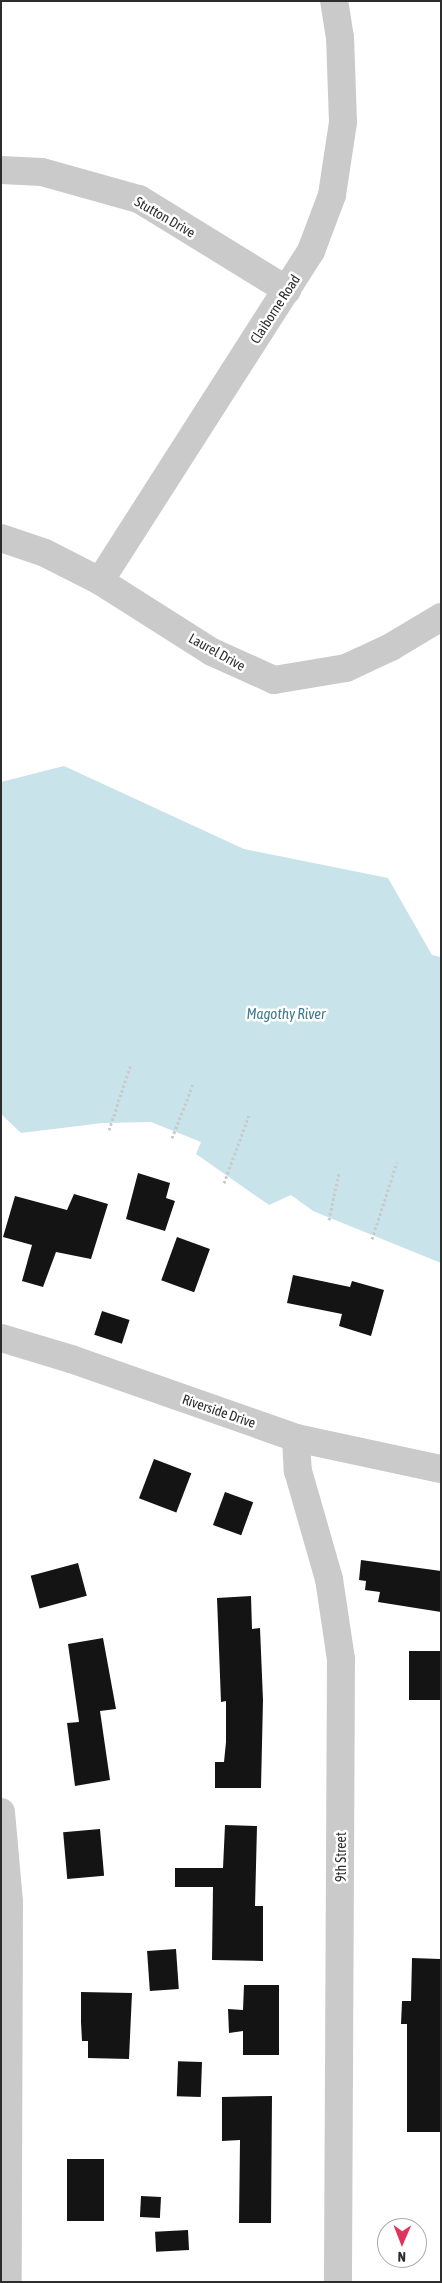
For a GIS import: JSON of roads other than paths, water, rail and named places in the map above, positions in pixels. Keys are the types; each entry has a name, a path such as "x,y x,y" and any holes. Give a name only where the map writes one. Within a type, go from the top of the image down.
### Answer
{"street":[{"name":"Claiborne Road","path":"100,581 311,251 332,195 343,122 340,38 334,1"},
{"name":"Stutton Drive","path":"1,170 42,172 139,200 287,290"},
{"name":"Laurel Drive","path":"1,538 45,553 100,581 212,652 274,680 346,668 392,647 441,617"},
{"name":"Riverside Drive","path":"1,1338 71,1359 296,1438 441,1469"},
{"name":"9th Street","path":"296,1438 298,1471 329,1579 341,1659 338,2282"},
{"path":"1,1812 9,1902 8,2282"}],"water":[{"name":"Magothy River","path":"64,766 244,849 388,878 432,955 441,957 441,1263 313,1211 291,1195 269,1205 196,1154 201,1142 151,1122 103,1123 21,1133 1,1114 1,782"}]}
